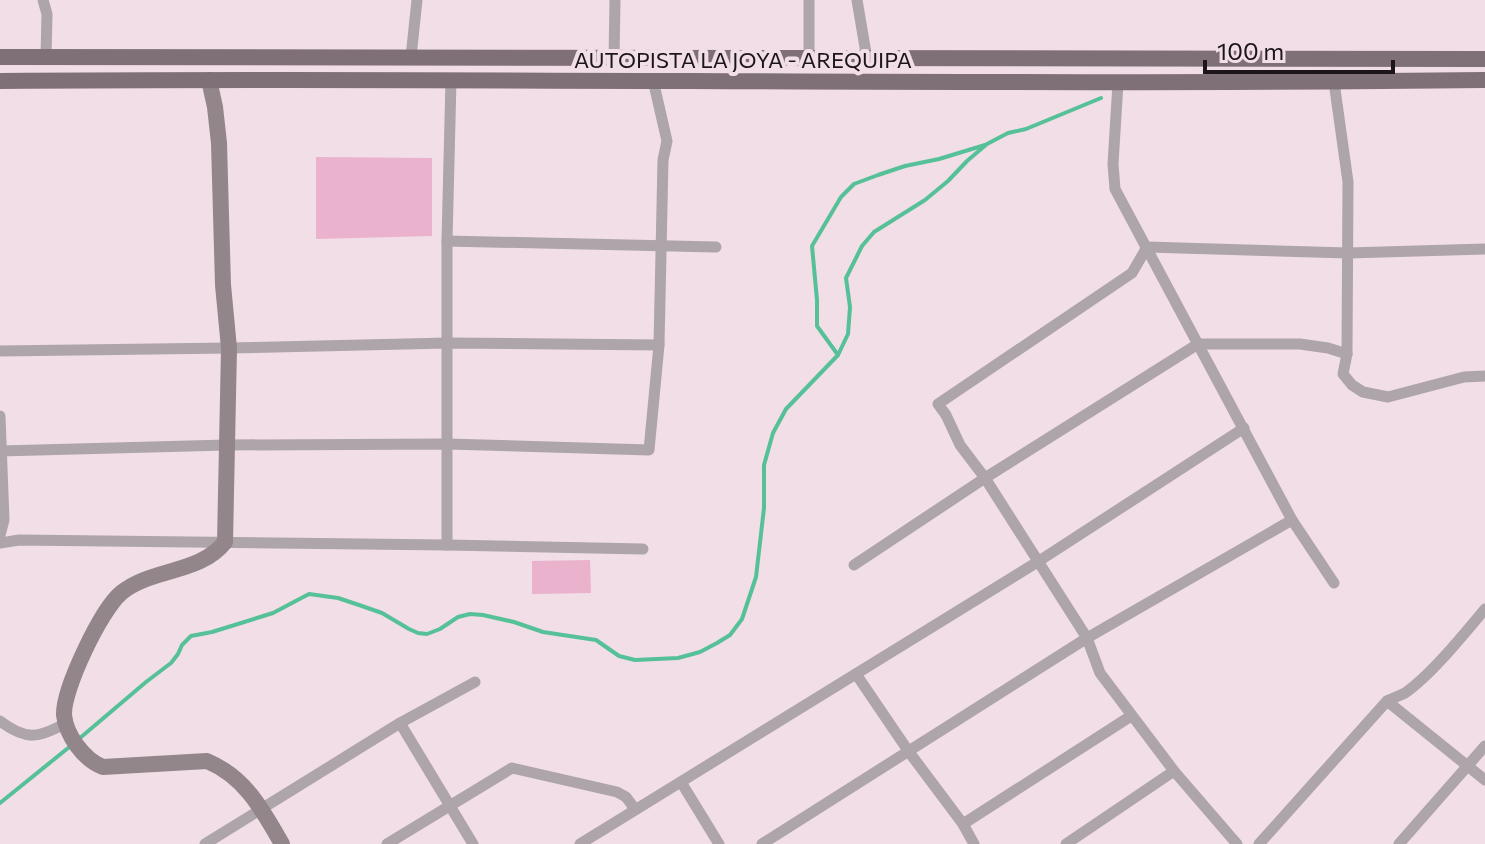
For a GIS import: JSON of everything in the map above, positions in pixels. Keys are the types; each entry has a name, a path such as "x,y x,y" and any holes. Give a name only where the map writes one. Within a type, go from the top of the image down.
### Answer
{"main road":[{"name":"AUTOPISTA LA JOYA - AREQUIPA","path":"0,57 1485,59"},
{"name":"AUTOPISTA LA JOYA - AREQUIPA","path":"0,81 1118,83 1485,80"}],"street":[{"path":"43,0 47,14 46,57"},
{"path":"411,57 417,0"},
{"path":"614,59 615,0"},
{"path":"809,0 809,59"},
{"path":"857,0 867,59"},
{"path":"209,80 219,143 223,285 229,348 225,542 219,550 190,566 137,584 121,593 99,621 76,672 64,712 71,736 93,763 103,767 207,761 222,767 246,787 282,844"},
{"path":"447,545 447,241 451,80"},
{"path":"1,451 227,445 447,444 649,450 659,345 663,160 667,141 653,80"},
{"path":"1334,82 1348,182 1347,354 1343,374 1363,392 1388,397 1464,377 1485,376"},
{"path":"1118,83 1113,164 1115,189 1292,520 1334,583"},
{"path":"447,241 716,247"},
{"path":"1147,247 1348,253 1485,249"},
{"path":"1147,247 1132,273 938,404 960,445 985,478 1087,638 1100,673 1174,771 1237,844"},
{"path":"0,351 448,343 659,345"},
{"path":"854,565 1198,344 1300,344 1347,354"},
{"path":"0,416 4,520 0,535"},
{"path":"580,844 1039,561 1244,428"},
{"path":"762,844 1087,638 1292,520"},
{"path":"0,543 19,540 643,549"},
{"path":"1259,844 1387,701 1404,693 1426,674 1485,609"},
{"path":"856,674 974,844"},
{"path":"205,844 400,723 475,682"},
{"path":"1387,701 1485,780"},
{"path":"963,824 1131,716"},
{"path":"0,721 22,735 32,736 45,734 66,723"},
{"path":"400,723 473,844"},
{"path":"1399,844 1485,746"},
{"path":"387,844 512,768 617,792 626,797 635,809"},
{"path":"1066,844 1174,771"},
{"path":"681,782 719,844"}],"shaded area":[{"path":"316,157 432,158 432,236 316,239"},
{"path":"590,560 591,593 532,594 532,561"}],"waterway":[{"path":"80,738 171,663 191,636 273,613 309,594 338,598 382,613 418,633 427,634 440,629 458,617 483,615 543,632 596,640 619,656 635,660 678,658 700,652 730,635 742,619 756,577 764,508 764,465 773,433 786,409 838,355 848,334 850,307 846,278 862,246 874,232 925,200 987,144 1101,98"},
{"path":"838,355 817,326 812,246 841,197 854,184 878,175 985,145"},
{"path":"0,803 73,744"}]}
